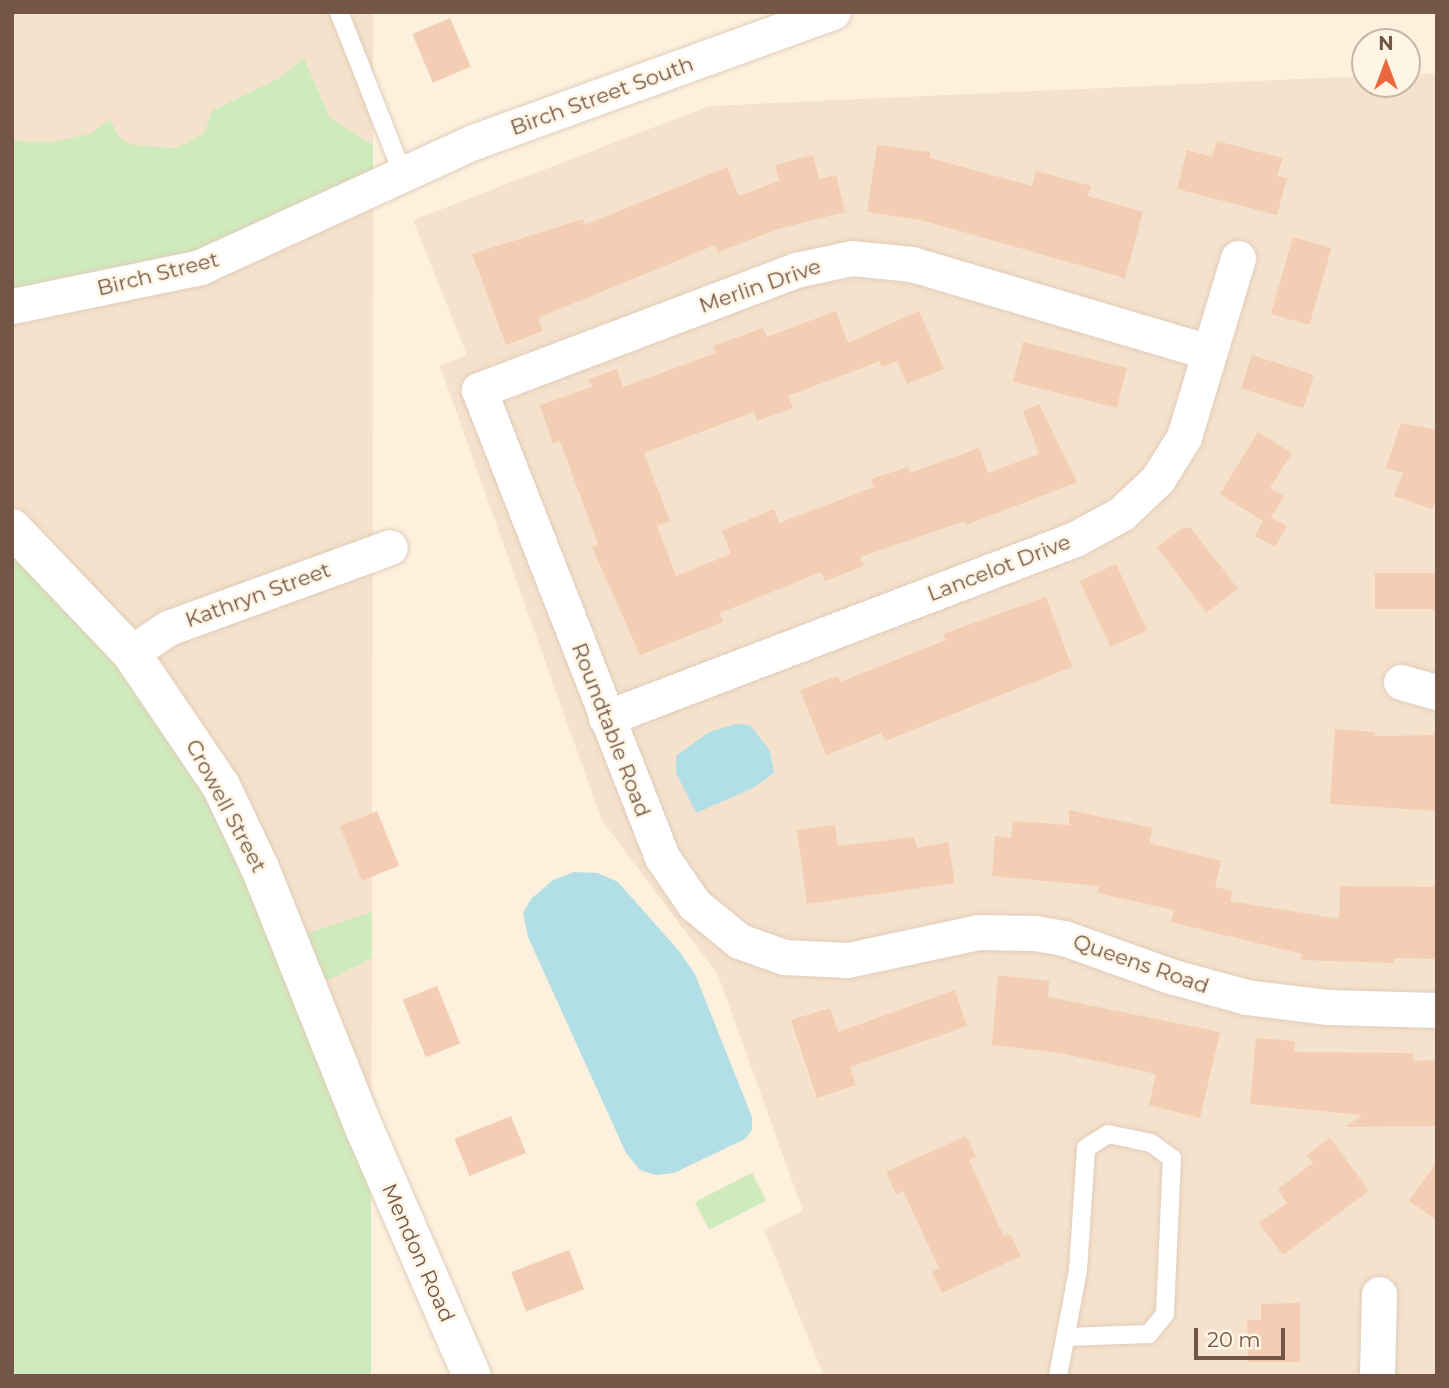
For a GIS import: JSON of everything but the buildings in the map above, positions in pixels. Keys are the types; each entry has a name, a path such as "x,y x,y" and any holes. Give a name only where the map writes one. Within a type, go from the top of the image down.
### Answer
{"street":[{"name":"Birch Street South","path":"388,180 834,12"},
{"name":"Birch Street","path":"12,306 200,267 388,180"},
{"name":"Merlin Drive","path":"479,390 796,270 852,258 912,264 1209,352"},
{"name":"Lancelot Drive","path":"606,718 1075,539 1121,514 1173,458 1238,258"},
{"name":"Roundtable Road","path":"479,390 662,858 694,904 739,941 761,951 803,959 848,960"},
{"name":"Crowell Street","path":"12,528 131,653 198,747 241,825 365,1130"},
{"name":"Kathryn Street","path":"131,653 168,628 390,547"},
{"path":"1401,682 1437,692"},
{"name":"Queens Road","path":"848,960 979,932 1035,933 1064,938 1170,976 1246,997 1328,1007 1437,1010"},
{"name":"Mendon Road","path":"365,1130 472,1376"},
{"path":"1377,1376 1379,1294"}],"lane":[{"path":"339,12 388,180"},
{"path":"1058,1376 1078,1270 1086,1148 1108,1134 1151,1143 1172,1158 1165,1314 1149,1334 1066,1337"}],"shaded area":[{"path":"12,12 373,12 373,145 330,118 304,58 281,77 212,111 204,133 176,148 134,145 92,133 53,142 12,141"},
{"path":"1437,73 1437,1376 824,1376 764,1230 803,1211 718,975 602,821 440,366 467,355 413,220 709,106 1351,77 1351,98 1421,98 1421,74"},
{"path":"373,190 372,912 293,938 12,534 12,317"},
{"path":"372,958 371,1147 309,988"}],"green space":[{"path":"304,58 330,118 373,145 373,190 12,317 12,141 53,142 92,133 110,119 119,138 134,145 176,148 204,133 212,111 281,77"},
{"path":"12,534 125,653 293,938 372,912 372,958 309,989 371,1147 371,1376 12,1376"},
{"path":"752,1173 766,1201 709,1230 695,1202"}],"water":[{"path":"736,724 750,725 770,751 774,773 753,788 696,813 676,773 676,756 709,732"},
{"path":"574,872 598,873 618,882 679,951 695,974 752,1117 752,1130 745,1139 674,1173 656,1175 640,1170 626,1153 528,937 523,913 531,899 553,880"}]}
